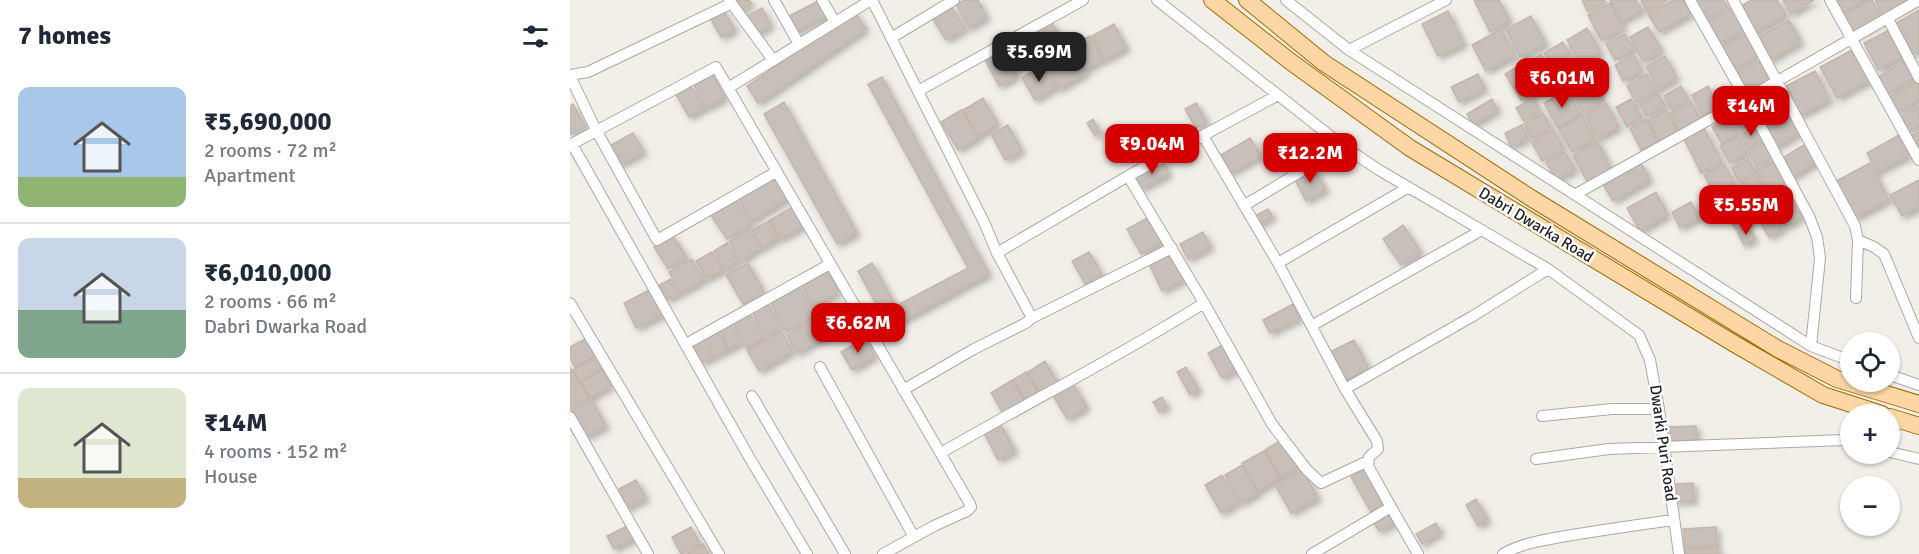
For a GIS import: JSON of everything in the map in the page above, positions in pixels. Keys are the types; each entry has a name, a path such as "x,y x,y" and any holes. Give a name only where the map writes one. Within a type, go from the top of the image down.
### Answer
{"main road":[{"name":"Dabri Dwarka Road","path":"1212,0 1291,62 1410,148 1733,344 1823,395 1851,404"},
{"name":"Dabri Dwarka Road","path":"1247,0 1323,63 1531,198 1778,350 1837,379 1919,404"},
{"path":"1900,420 1919,426"}],"street":[{"path":"774,0 799,44"},
{"path":"822,0 834,22"},
{"path":"728,88 872,0 984,222 997,253 1032,318"},
{"path":"891,38 954,0"},
{"path":"918,91 1083,0"},
{"path":"1157,0 1343,146 1548,269 1473,316 1345,389"},
{"path":"1286,0 1349,50 1811,346 1840,357"},
{"path":"1349,50 1446,0"},
{"path":"1690,0 1809,216 1817,237 1820,258 1811,346"},
{"path":"1734,0 1855,226 1858,240 1856,298"},
{"path":"1830,0 1919,160"},
{"path":"1576,194 1919,0"},
{"path":"773,60 730,2 588,72 570,75 596,130 657,240 776,172"},
{"path":"1888,19 1919,78"},
{"path":"807,554 571,145 716,67 971,507 967,512 883,554"},
{"path":"997,253 1128,176 1278,95"},
{"path":"1203,136 1278,263 1345,389 1378,445 1378,449 1369,457 1368,462 1418,554"},
{"path":"1245,205 1343,146"},
{"path":"1128,176 1204,303 1272,424 1315,478 1321,483 1368,462"},
{"path":"1278,263 1408,187"},
{"path":"1312,325 1482,230"},
{"path":"1858,240 1884,254 1919,338"},
{"path":"903,390 1032,318 1172,248"},
{"path":"686,344 830,264"},
{"name":"Dwarki Puri Road","path":"1548,269 1639,335 1650,360 1659,409 1679,554"},
{"path":"570,303 719,554"},
{"path":"941,453 1127,351 1204,303"},
{"path":"820,367 914,537"},
{"path":"1900,378 1919,385"},
{"path":"752,396 845,554"},
{"path":"1542,416 1612,409 1659,409"},
{"path":"570,417 648,554"},
{"path":"1536,459 1589,451 1664,446 1840,440"},
{"path":"1900,454 1919,459"},
{"path":"1312,554 1391,507"},
{"path":"1503,554 1518,546 1538,542 1610,528 1674,520"}],"building":[{"path":"749,0 752,4 740,11 735,1"},
{"path":"820,0 828,16 794,32 787,17"},
{"path":"964,0 978,0 987,17 969,28 956,4"},
{"path":"1474,0 1499,0 1510,21 1490,32"},
{"path":"1582,0 1605,0 1606,2 1588,12"},
{"path":"1610,0 1636,0 1642,11 1622,21"},
{"path":"1641,0 1668,0 1647,12"},
{"path":"1673,0 1683,0 1691,14 1659,32 1648,14"},
{"path":"1693,0 1724,0 1728,7 1704,20"},
{"path":"1751,0 1777,0 1786,15 1753,34 1738,8"},
{"path":"1783,0 1814,0 1791,14"},
{"path":"1836,0 1866,0 1843,13"},
{"path":"1872,0 1883,20 1854,36 1843,15"},
{"path":"1875,0 1918,0 1884,17"},
{"path":"1610,3 1624,28 1601,40 1588,15"},
{"path":"951,6 965,29 946,40 932,18"},
{"path":"1732,7 1745,30 1717,45 1705,23"},
{"path":"762,8 771,26 756,34 747,16"},
{"path":"1919,10 1919,50 1910,55 1893,25"},
{"path":"724,11 735,30 721,37 710,18"},
{"path":"854,11 866,29 758,103 747,86"},
{"path":"1448,11 1464,44 1438,56 1422,24"},
{"path":"1531,16 1546,44 1520,57 1506,29"},
{"path":"1789,20 1801,42 1768,61 1755,39"},
{"path":"1052,22 1065,47 1044,59 1030,33"},
{"path":"1114,24 1127,48 1105,60 1092,36"},
{"path":"1648,27 1662,51 1643,61 1630,37"},
{"path":"1587,28 1601,53 1580,64 1567,40"},
{"path":"1501,29 1515,55 1486,71 1472,45"},
{"path":"1889,30 1903,57 1878,70 1864,43"},
{"path":"1625,34 1634,49 1615,60 1606,44"},
{"path":"1746,34 1758,57 1732,71 1719,48"},
{"path":"1090,36 1103,60 1085,70 1072,46"},
{"path":"1563,42 1578,68 1559,79 1544,53"},
{"path":"1071,48 1086,73 1059,89 1045,65"},
{"path":"1854,49 1871,80 1837,98 1820,67"},
{"path":"1004,50 1018,76 999,86 985,60"},
{"path":"1541,54 1557,80 1538,92 1522,66"},
{"path":"1634,55 1642,71 1623,81 1615,65"},
{"path":"1665,56 1677,78 1659,89 1646,67"},
{"path":"1760,61 1771,81 1745,95 1734,75"},
{"path":"1905,61 1915,78 1888,94 1878,77"},
{"path":"1042,65 1056,87 1035,100 1022,78"},
{"path":"1518,66 1535,93 1522,101 1505,74"},
{"path":"1815,71 1830,100 1799,116 1784,87"},
{"path":"712,73 725,98 706,108 693,83"},
{"path":"1478,74 1485,89 1459,102 1451,87"},
{"path":"1647,74 1657,91 1636,103 1627,86"},
{"path":"1589,76 1604,101 1584,113 1570,87"},
{"path":"882,77 989,274 889,328 858,271 872,263 896,306 968,268 868,84"},
{"path":"1918,81 1919,100 1897,112 1889,97"},
{"path":"690,85 704,108 689,117 675,93"},
{"path":"1681,86 1689,100 1672,110 1664,96"},
{"path":"1708,86 1719,107 1703,116 1692,95"},
{"path":"1566,90 1581,114 1558,128 1544,103"},
{"path":"1776,91 1785,108 1761,122 1751,105"},
{"path":"1658,94 1665,106 1646,116 1640,104"},
{"path":"983,98 998,124 979,136 963,110"},
{"path":"1533,98 1540,111 1524,121 1516,108"},
{"path":"1492,99 1498,110 1473,125 1467,114"},
{"path":"1631,99 1642,118 1627,127 1616,107"},
{"path":"784,102 857,233 837,244 764,114"},
{"path":"1691,102 1700,119 1679,131 1670,113"},
{"path":"1196,103 1207,122 1196,128 1185,109"},
{"path":"1606,103 1619,127 1598,139 1585,116"},
{"path":"573,104 586,127 570,135 570,106"},
{"path":"1919,106 1919,126 1909,132 1901,116"},
{"path":"1745,107 1753,121 1738,129 1731,115"},
{"path":"1789,109 1802,132 1774,148 1761,124"},
{"path":"961,110 978,138 958,150 941,122"},
{"path":"1666,110 1678,132 1659,141 1648,120"},
{"path":"1543,113 1551,127 1532,138 1524,124"},
{"path":"1581,116 1595,139 1572,152 1559,129"},
{"path":"1728,117 1738,134 1722,144 1712,127"},
{"path":"1093,119 1100,132 1095,136 1087,123"},
{"path":"1646,119 1657,142 1641,150 1630,128"},
{"path":"1008,125 1022,151 1005,160 991,134"},
{"path":"1522,125 1528,138 1511,147 1505,133"},
{"path":"1755,126 1763,139 1748,149 1740,135"},
{"path":"1704,128 1722,162 1701,173 1684,139"},
{"path":"1553,129 1564,149 1542,161 1531,141"},
{"path":"1919,132 1919,150 1909,137"},
{"path":"633,133 644,152 619,165 609,146"},
{"path":"1899,135 1910,155 1877,172 1867,153"},
{"path":"1738,136 1747,154 1730,163 1720,146"},
{"path":"1250,138 1261,156 1229,174 1219,156"},
{"path":"1598,142 1612,170 1588,183 1573,155"},
{"path":"1764,142 1772,158 1756,166 1748,151"},
{"path":"1807,143 1818,161 1791,178 1779,160"},
{"path":"1565,152 1575,170 1556,180 1546,162"},
{"path":"1748,159 1756,172 1739,182 1732,168"},
{"path":"1162,160 1169,174 1141,189 1134,176"},
{"path":"1773,161 1785,182 1768,191 1756,171"},
{"path":"1641,163 1650,180 1613,201 1603,184"},
{"path":"1870,163 1889,200 1855,218 1836,181"},
{"path":"1724,164 1745,203 1725,213 1704,175"},
{"path":"1313,166 1326,190 1306,201 1294,178"},
{"path":"773,175 788,198 752,221 738,198"},
{"path":"1757,175 1769,198 1753,206 1741,183"},
{"path":"1919,180 1919,207 1902,216 1890,195"},
{"path":"1784,184 1793,201 1778,210 1768,193"},
{"path":"1656,192 1668,215 1640,231 1627,208"},
{"path":"735,198 751,224 727,239 710,214"},
{"path":"1769,200 1776,214 1760,222 1753,209"},
{"path":"1691,202 1699,218 1680,228 1672,212"},
{"path":"1793,203 1802,217 1786,227 1777,212"},
{"path":"1746,205 1754,220 1736,230 1728,215"},
{"path":"794,206 805,225 781,239 770,220"},
{"path":"1268,209 1273,217 1258,225 1253,217"},
{"path":"1775,215 1783,229 1769,237 1761,224"},
{"path":"1149,217 1163,242 1141,254 1127,229"},
{"path":"769,221 778,238 762,248 752,230"},
{"path":"1403,225 1421,252 1401,265 1383,239"},
{"path":"1748,226 1755,239 1744,245 1737,232"},
{"path":"749,229 760,248 741,261 729,242"},
{"path":"1203,232 1211,247 1188,259 1180,244"},
{"path":"672,235 687,257 668,269 654,247"},
{"path":"727,243 738,262 725,270 714,251"},
{"path":"712,252 723,270 707,279 696,261"},
{"path":"1089,252 1102,275 1085,284 1072,261"},
{"path":"1171,254 1184,280 1162,291 1149,264"},
{"path":"692,259 704,280 681,293 669,272"},
{"path":"748,263 764,292 743,304 726,275"},
{"path":"827,268 839,292 813,306 800,282"},
{"path":"671,279 679,294 667,300 659,285"},
{"path":"798,285 816,315 787,332 770,302"},
{"path":"651,289 664,314 636,328 624,303"},
{"path":"767,302 781,327 765,336 751,310"},
{"path":"1293,304 1300,318 1270,333 1263,320"},
{"path":"750,314 764,339 747,348 733,323"},
{"path":"817,317 827,335 797,353 787,335"},
{"path":"731,324 741,343 729,349 720,330"},
{"path":"718,331 728,350 716,356 706,337"},
{"path":"781,331 792,352 759,371 747,350"},
{"path":"587,338 597,355 575,367 570,358 570,347"},
{"path":"704,338 714,357 702,363 692,345"},
{"path":"865,338 875,356 852,370 841,352"},
{"path":"1354,340 1369,369 1345,381 1330,352"},
{"path":"1224,344 1238,369 1222,378 1208,353"},
{"path":"596,356 603,368 580,382 573,370"},
{"path":"1045,361 1058,383 1040,393 1028,372"},
{"path":"1186,367 1199,390 1190,395 1177,372"},
{"path":"570,368 578,380 570,385"},
{"path":"602,370 611,386 590,398 581,382"},
{"path":"1026,372 1039,394 1026,401 1013,380"},
{"path":"1012,380 1025,402 1004,415 991,393"},
{"path":"580,382 589,399 570,410 570,387"},
{"path":"1072,382 1087,407 1067,419 1052,394"},
{"path":"1162,397 1167,407 1159,412 1153,402"},
{"path":"592,400 606,426 586,437 572,411"},
{"path":"1000,423 1015,451 998,460 983,431"},
{"path":"1696,426 1697,440 1668,441 1667,427"},
{"path":"1281,440 1298,467 1281,477 1265,450"},
{"path":"1264,451 1280,478 1258,491 1242,463"},
{"path":"1242,465 1258,493 1241,503 1225,475"},
{"path":"1365,469 1385,504 1371,512 1351,477"},
{"path":"1303,470 1318,498 1291,513 1275,485"},
{"path":"1222,475 1238,503 1221,513 1205,485"},
{"path":"636,480 646,498 626,509 615,491"},
{"path":"1693,483 1694,501 1675,502 1675,484"},
{"path":"1476,499 1488,520 1478,526 1466,505"},
{"path":"1388,511 1395,523 1379,531 1372,520"},
{"path":"1436,523 1441,532 1422,544 1416,534"},
{"path":"629,525 635,538 614,549 607,536"},
{"path":"691,527 700,544 681,554 672,537"},
{"path":"1716,527 1717,545 1685,548 1683,529"},
{"path":"703,544 709,554 687,554"},
{"path":"1718,547 1719,554 1685,554 1684,550"}]}
